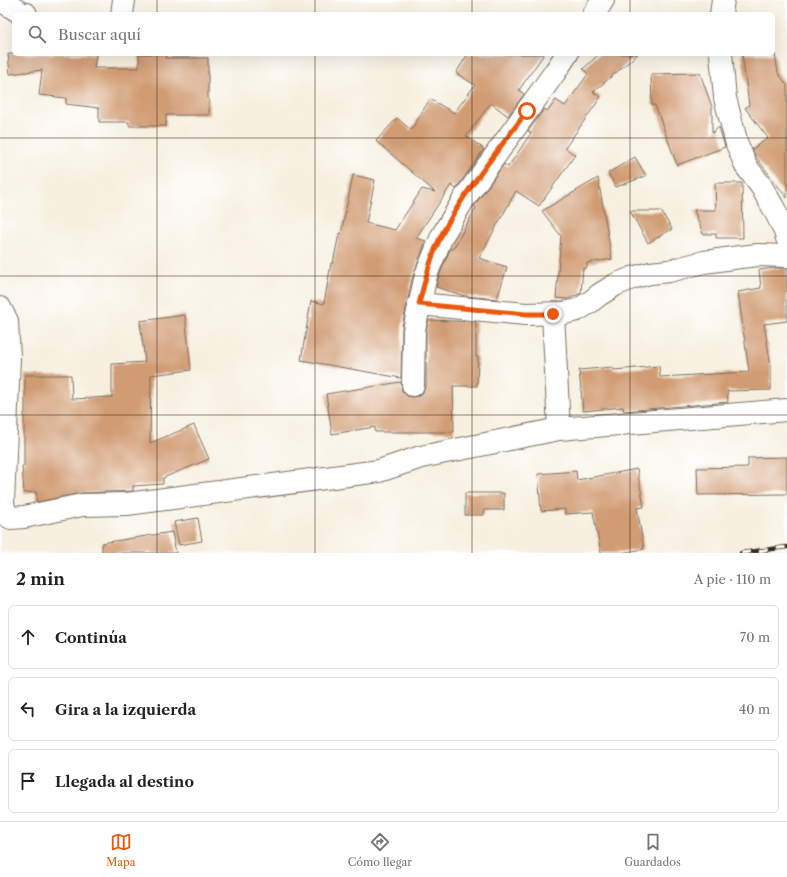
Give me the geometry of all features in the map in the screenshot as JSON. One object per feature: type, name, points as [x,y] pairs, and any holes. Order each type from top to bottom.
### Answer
[{"type":"street","points":[[122,12],[124,0]]},
{"type":"street","points":[[595,12],[603,0]]},
{"type":"street","points":[[721,12],[722,0]]},
{"type":"street","points":[[5,2],[21,12]]},
{"type":"street","points":[[413,385],[414,330],[419,304],[426,275],[442,236],[453,215],[555,72],[565,56]]},
{"type":"street","points":[[721,56],[726,98],[737,144],[746,166],[773,207],[787,238]]},
{"type":"street","points":[[419,304],[526,314],[564,313],[577,310],[615,285],[650,273],[669,271],[704,262],[740,257],[758,255],[787,256]]},
{"type":"street","points":[[0,308],[7,321],[9,358],[4,502],[6,515],[12,518],[82,506],[126,504],[379,471],[420,457],[559,429],[787,410]]},
{"type":"street","points":[[553,314],[559,429]]},
{"type":"building","points":[[8,54],[12,54],[12,56],[96,56],[94,68],[139,68],[139,56],[166,56],[166,58],[208,58],[209,115],[166,115],[166,126],[129,126],[129,122],[99,122],[99,108],[66,104],[66,98],[39,95],[42,70],[10,74]]},
{"type":"building","points":[[775,54],[778,73],[787,85],[787,198],[756,157],[752,149],[768,138],[745,108],[749,105],[742,56],[775,56]]},
{"type":"building","points":[[467,56],[543,56],[519,90],[524,94],[508,116],[491,103],[466,136],[484,149],[456,189],[451,185],[416,238],[426,241],[412,279],[402,327],[401,378],[301,360],[311,301],[324,304],[331,263],[333,263],[339,234],[341,234],[353,175],[375,180],[366,223],[395,230],[422,189],[435,192],[376,141],[397,118],[411,130],[430,99],[454,113],[475,85],[456,73]]},
{"type":"building","points":[[597,56],[636,56],[593,92],[601,97],[565,148],[575,155],[539,206],[516,191],[479,258],[507,267],[497,299],[465,296],[436,287],[450,249],[453,249],[476,208],[474,206],[504,164],[508,167],[531,133],[528,131],[544,109],[548,111],[556,100],[565,106],[588,74],[583,69]]},
{"type":"building","points":[[700,73],[712,107],[712,133],[719,127],[725,147],[677,165],[655,105],[652,105],[651,74]]},
{"type":"building","points":[[635,157],[646,176],[616,187],[608,173]]},
{"type":"building","points":[[598,178],[612,259],[587,263],[587,268],[583,268],[581,293],[568,299],[556,298],[561,236],[542,211]]},
{"type":"building","points":[[715,183],[742,183],[743,238],[716,238],[716,234],[703,234],[694,210],[716,210]]},
{"type":"building","points":[[630,211],[661,211],[672,229],[648,243]]},
{"type":"building","points":[[787,268],[787,321],[764,324],[771,366],[771,390],[727,391],[728,402],[624,411],[623,407],[583,411],[579,370],[613,367],[614,370],[659,366],[660,377],[749,372],[738,292],[761,288],[759,270]]},
{"type":"building","points":[[185,315],[191,370],[151,375],[150,443],[194,425],[209,459],[163,478],[163,484],[133,486],[133,491],[82,493],[37,502],[36,492],[24,493],[22,466],[24,466],[25,375],[71,375],[72,399],[112,397],[112,364],[145,362],[140,321]]},
{"type":"building","points":[[429,320],[476,322],[476,357],[478,357],[477,386],[453,386],[454,432],[375,432],[375,427],[332,434],[326,394],[401,382],[402,391],[407,396],[419,396],[423,392],[426,385],[426,331]]},
{"type":"building","points":[[787,457],[787,494],[698,495],[697,468],[748,467],[748,458]]},
{"type":"building","points":[[637,469],[644,507],[637,508],[644,549],[620,553],[601,553],[593,512],[565,514],[565,509],[541,511],[538,474],[576,471],[577,480]]},
{"type":"building","points":[[465,493],[504,493],[504,510],[484,510],[484,515],[465,515]]},
{"type":"building","points":[[198,518],[202,541],[179,545],[174,522]]},
{"type":"building","points":[[172,532],[176,553],[102,553],[102,543]]},
{"type":"railway","points":[[741,553],[787,547]]},
{"type":"route","points":[[527,111],[453,215],[442,236],[426,275],[419,304],[526,314],[553,314]]}]
